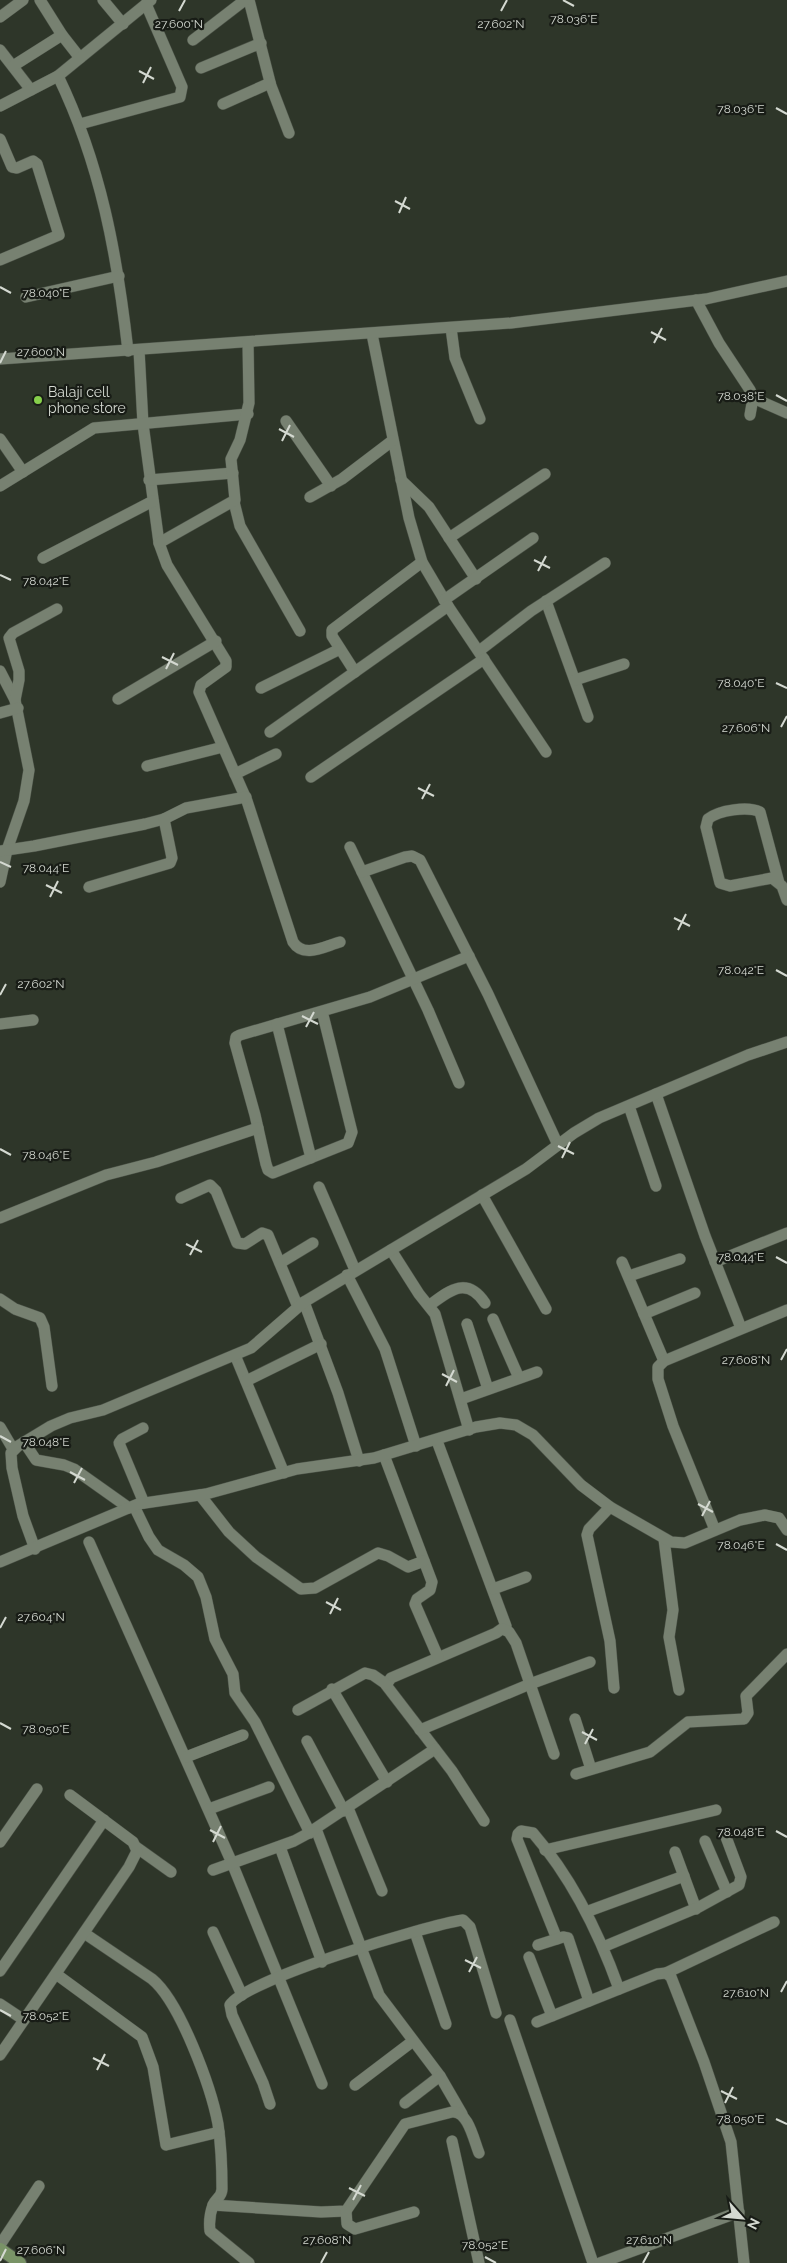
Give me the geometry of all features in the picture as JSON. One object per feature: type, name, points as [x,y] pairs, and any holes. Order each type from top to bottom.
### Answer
[{"type":"main road","points":[[0,2249],[20,2263]]},
{"type":"street","points":[[0,17],[23,0]]},
{"type":"street","points":[[40,0],[80,58]]},
{"type":"street","points":[[103,0],[123,24]]},
{"type":"street","points":[[193,40],[245,0]]},
{"type":"street","points":[[249,0],[270,83],[289,133]]},
{"type":"street","points":[[0,106],[58,76],[148,2],[182,87],[180,97],[80,124]]},
{"type":"street","points":[[13,66],[62,34]]},
{"type":"street","points":[[201,68],[261,43]]},
{"type":"street","points":[[0,50],[31,90]]},
{"type":"street","points":[[58,76],[80,124],[100,183],[134,350],[149,480],[159,543],[167,565],[216,641],[226,661],[226,667],[198,690],[246,797],[293,942],[300,949],[309,952],[340,942]]},
{"type":"street","points":[[223,104],[270,83]]},
{"type":"street","points":[[0,138],[12,167],[17,168],[33,161],[38,164],[59,235],[0,260]]},
{"type":"street","points":[[26,297],[119,276]]},
{"type":"street","points":[[0,359],[511,323],[696,300],[787,281]]},
{"type":"street","points":[[696,300],[719,343],[750,390],[753,398],[750,415]]},
{"type":"street","points":[[451,328],[455,358],[480,419]]},
{"type":"street","points":[[372,334],[392,442],[422,562],[446,603],[546,752]]},
{"type":"street","points":[[248,342],[248,414],[240,440],[231,457],[234,502],[240,526],[300,631]]},
{"type":"street","points":[[753,398],[787,413]]},
{"type":"street","points":[[0,486],[94,428],[248,414]]},
{"type":"street","points":[[286,421],[331,486]]},
{"type":"street","points":[[0,439],[23,472]]},
{"type":"street","points":[[310,497],[331,486],[392,442]]},
{"type":"street","points":[[149,480],[233,473]]},
{"type":"street","points":[[449,538],[545,474]]},
{"type":"street","points":[[401,480],[425,502],[476,579]]},
{"type":"street","points":[[43,558],[153,501]]},
{"type":"street","points":[[159,543],[234,502]]},
{"type":"street","points":[[270,732],[355,672],[476,579],[533,538]]},
{"type":"street","points":[[355,672],[331,634],[332,630],[422,562]]},
{"type":"street","points":[[310,777],[481,655],[546,601],[605,563]]},
{"type":"street","points":[[546,601],[588,717]]},
{"type":"street","points":[[17,704],[20,680],[19,671],[9,638],[13,633],[57,609]]},
{"type":"street","points":[[118,699],[216,641]]},
{"type":"street","points":[[261,688],[340,649]]},
{"type":"street","points":[[575,680],[624,664]]},
{"type":"street","points":[[0,671],[17,704],[29,770],[28,783],[19,821],[3,851],[0,882]]},
{"type":"street","points":[[0,713],[17,704]]},
{"type":"street","points":[[147,766],[223,747]]},
{"type":"street","points":[[235,774],[276,754]]},
{"type":"street","points":[[3,851],[164,819],[186,808],[246,797]]},
{"type":"street","points":[[780,883],[777,880],[767,878],[730,886],[720,883],[706,826],[708,819],[740,810],[749,809],[760,812],[780,883],[787,900]]},
{"type":"street","points":[[89,888],[170,864],[172,858],[164,819]]},
{"type":"street","points":[[350,847],[459,1083]]},
{"type":"street","points":[[362,872],[405,856],[412,856],[420,860],[469,956],[558,1145]]},
{"type":"street","points":[[322,1011],[352,1135],[348,1143],[277,1172],[270,1172],[266,1164],[235,1040],[240,1035],[277,1024],[370,997],[469,956]]},
{"type":"street","points":[[0,1024],[33,1020]]},
{"type":"street","points":[[277,1024],[311,1158]]},
{"type":"street","points":[[0,1458],[24,1442],[70,1418],[112,1407],[235,1355],[260,1341],[301,1304],[351,1272],[391,1250],[526,1168],[599,1118],[748,1055],[787,1042]]},
{"type":"street","points":[[656,1094],[715,1262],[742,1328]]},
{"type":"street","points":[[629,1106],[656,1186]]},
{"type":"street","points":[[0,1218],[106,1175],[156,1162],[258,1128]]},
{"type":"street","points":[[181,1198],[208,1185],[212,1186],[216,1191],[237,1244],[242,1245],[262,1233],[266,1234],[322,1344],[359,1461]]},
{"type":"street","points":[[319,1187],[351,1272],[386,1349],[416,1446]]},
{"type":"street","points":[[482,1195],[546,1309]]},
{"type":"street","points":[[715,1262],[787,1233]]},
{"type":"street","points":[[280,1263],[313,1243]]},
{"type":"street","points":[[391,1250],[423,1300],[430,1305],[440,1326],[468,1424]]},
{"type":"street","points":[[628,1276],[680,1259]]},
{"type":"street","points":[[622,1262],[664,1361]]},
{"type":"street","points":[[430,1305],[447,1292],[460,1287],[474,1292],[485,1303]]},
{"type":"street","points":[[644,1314],[695,1293]]},
{"type":"street","points":[[0,1299],[15,1309],[40,1318],[44,1327],[52,1386]]},
{"type":"street","points":[[715,1530],[674,1426],[658,1379],[658,1367],[664,1361],[787,1310]]},
{"type":"street","points":[[493,1319],[519,1378]]},
{"type":"street","points":[[466,1324],[488,1389]]},
{"type":"street","points":[[246,1382],[322,1344]]},
{"type":"street","points":[[235,1355],[284,1472]]},
{"type":"street","points":[[461,1399],[537,1372]]},
{"type":"street","points":[[0,1562],[136,1505],[200,1495],[284,1472],[359,1461],[384,1455],[437,1440],[468,1424],[500,1423],[516,1425],[540,1441],[581,1485],[610,1507],[664,1540],[685,1543],[740,1520],[765,1515],[778,1518],[787,1530]]},
{"type":"street","points":[[0,1427],[12,1451],[12,1468],[23,1516],[35,1548]]},
{"type":"street","points":[[143,1428],[122,1439],[119,1443],[136,1505],[148,1537],[158,1550],[184,1565],[198,1577],[206,1597],[215,1639],[232,1674],[235,1693],[255,1722],[313,1831],[379,1995],[440,2076],[462,2114],[480,2153]]},
{"type":"street","points":[[386,1684],[391,1678],[503,1629],[506,1622],[437,1440]]},
{"type":"street","points":[[24,1442],[36,1460],[69,1466],[136,1505]]},
{"type":"street","points":[[384,1455],[433,1586],[417,1599],[415,1604],[438,1657]]},
{"type":"street","points":[[200,1495],[229,1532],[256,1557],[301,1589],[316,1588],[378,1553],[388,1556],[408,1567],[424,1561]]},
{"type":"street","points":[[610,1507],[587,1535],[610,1641],[614,1688]]},
{"type":"street","points":[[664,1540],[673,1610],[669,1637],[679,1690]]},
{"type":"street","points":[[89,1542],[209,1809],[322,2084]]},
{"type":"street","points":[[493,1589],[526,1576]]},
{"type":"street","points":[[503,1629],[509,1632],[516,1643],[554,1754]]},
{"type":"street","points":[[576,1774],[650,1752],[688,1722],[744,1719],[748,1714],[746,1696],[787,1654]]},
{"type":"street","points":[[420,1730],[530,1684],[590,1662]]},
{"type":"street","points":[[298,1710],[332,1689],[368,1673],[386,1684],[435,1749],[484,1820]]},
{"type":"street","points":[[332,1689],[387,1782]]},
{"type":"street","points":[[575,1719],[592,1769]]},
{"type":"street","points":[[186,1757],[243,1735]]},
{"type":"street","points":[[307,1741],[346,1810],[382,1891]]},
{"type":"street","points":[[213,1870],[280,1846],[313,1831],[435,1749]]},
{"type":"street","points":[[209,1809],[269,1787]]},
{"type":"street","points":[[0,1842],[37,1789]]},
{"type":"street","points":[[70,1796],[171,1872]]},
{"type":"street","points":[[545,1850],[716,1810]]},
{"type":"street","points":[[0,1971],[104,1820]]},
{"type":"street","points":[[557,1939],[517,1839],[521,1831],[530,1831],[545,1850],[586,1912],[603,1947],[619,1989]]},
{"type":"street","points":[[603,1947],[696,1909],[739,1885],[742,1880],[726,1837]]},
{"type":"street","points":[[705,1841],[727,1892]]},
{"type":"street","points":[[280,1846],[322,1962]]},
{"type":"street","points":[[0,2055],[135,1858],[136,1847]]},
{"type":"street","points":[[676,1852],[696,1909]]},
{"type":"street","points":[[586,1912],[684,1876]]},
{"type":"street","points":[[270,2104],[264,2083],[230,2008],[232,2001],[242,1995],[280,1978],[359,1947],[464,1920],[469,1923],[496,2013]]},
{"type":"street","points":[[537,2022],[657,1974],[666,1973],[774,1922]]},
{"type":"street","points":[[213,1932],[242,1995]]},
{"type":"street","points":[[415,1932],[446,2024]]},
{"type":"street","points":[[84,1933],[152,1979],[167,1994],[194,2053],[213,2105],[219,2132],[222,2190],[213,2206],[210,2231],[249,2263]]},
{"type":"street","points":[[538,1945],[566,1937],[570,1940],[589,2001]]},
{"type":"street","points":[[529,1957],[552,2016]]},
{"type":"street","points":[[666,1973],[674,1984],[724,2118],[735,2164],[744,2263]]},
{"type":"street","points":[[56,1974],[142,2037],[153,2067],[166,2145],[219,2132]]},
{"type":"street","points":[[0,2004],[24,2020]]},
{"type":"street","points":[[510,2020],[594,2263]]},
{"type":"street","points":[[355,2085],[413,2041]]},
{"type":"street","points":[[405,2103],[440,2076]]},
{"type":"street","points":[[414,2212],[355,2229],[347,2224],[346,2212],[405,2124],[452,2112],[462,2114]]},
{"type":"street","points":[[452,2141],[479,2263]]},
{"type":"street","points":[[0,2245],[39,2186]]},
{"type":"street","points":[[213,2206],[346,2212]]},
{"type":"street","points":[[600,2263],[739,2212]]},
{"type":"place","name":"Balaji cell phone store","points":[[38,400]]}]
